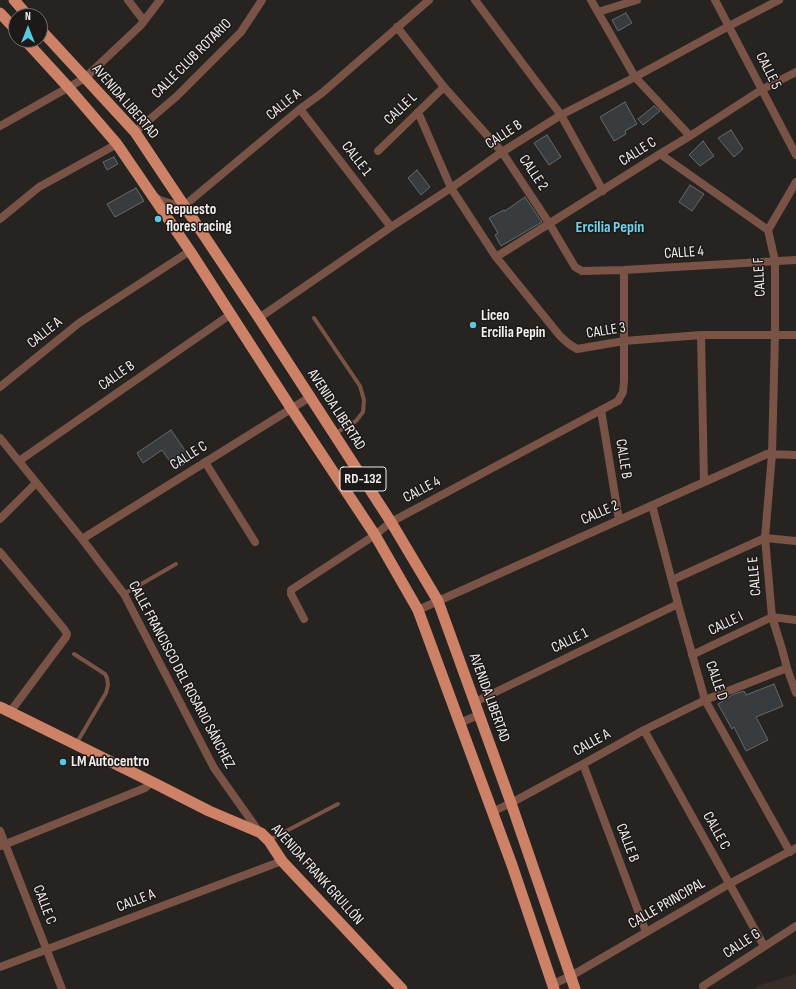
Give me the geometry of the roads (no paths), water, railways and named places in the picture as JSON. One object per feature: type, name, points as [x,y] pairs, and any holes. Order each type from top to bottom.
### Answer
[{"type":"main road","points":[[14,0],[21,8]]},
{"type":"main road","points":[[0,13],[8,22]]},
{"type":"main road","name":"AVENIDA LIBERTAD","points":[[48,38],[135,132],[185,205],[391,522],[438,601],[511,803],[575,989]]},
{"type":"main road","name":"RD-132","points":[[32,48],[68,87],[116,144],[150,192],[375,535],[418,610],[512,866],[554,986]]},
{"type":"main road","name":"AVENIDA FRANK GRULLÓN","points":[[5,709],[209,811],[265,837],[282,861],[402,989]]},
{"type":"street","points":[[128,0],[144,21]]},
{"type":"street","points":[[0,126],[85,78],[141,25],[160,0]]},
{"type":"street","name":"CALLE CLUB ROTARIO","points":[[135,132],[177,96],[241,32],[262,0]]},
{"type":"street","name":"CALLE A","points":[[185,205],[322,92],[429,0]]},
{"type":"street","points":[[475,0],[561,115],[602,191]]},
{"type":"street","points":[[591,0],[635,77],[690,136]]},
{"type":"street","points":[[598,12],[637,0]]},
{"type":"street","name":"CALLE 5","points":[[715,0],[796,155]]},
{"type":"street","name":"CALLE B","points":[[259,318],[502,152],[561,115],[779,0]]},
{"type":"street","name":"CALLE 2","points":[[397,27],[444,87],[502,152],[549,223],[575,267]]},
{"type":"street","name":"CALLE C","points":[[496,257],[761,90],[796,72]]},
{"type":"street","name":"CALLE L","points":[[378,151],[444,87]]},
{"type":"street","name":"CALLE 1","points":[[300,109],[391,227]]},
{"type":"street","name":"CALLE 3","points":[[418,112],[451,188],[496,257],[560,336],[577,349],[624,341],[701,335],[796,335]]},
{"type":"street","points":[[0,219],[39,187],[116,144]]},
{"type":"street","points":[[660,154],[768,230],[796,182]]},
{"type":"street","points":[[150,192],[160,200],[172,204],[185,205]]},
{"type":"street","name":"CALLE F","points":[[768,230],[775,261],[772,454]]},
{"type":"street","name":"CALLE A","points":[[0,387],[79,323],[190,251]]},
{"type":"street","name":"CALLE 4","points":[[575,267],[582,271],[624,270],[796,260]]},
{"type":"street","points":[[601,410],[618,400],[623,392],[624,270]]},
{"type":"street","name":"CALLE B","points":[[19,461],[231,314]]},
{"type":"street","points":[[701,335],[704,482]]},
{"type":"street","name":"CALLE C","points":[[82,539],[310,397]]},
{"type":"street","name":"CALLE B","points":[[601,410],[619,520]]},
{"type":"street","name":"CALLE 4","points":[[304,618],[291,594],[291,590],[375,535],[391,522],[601,410]]},
{"type":"street","name":"CALLE FRANCISCO DEL ROSARIO SÁNCHEZ","points":[[0,438],[82,539],[124,594],[214,768],[265,837]]},
{"type":"street","name":"CALLE 2","points":[[418,610],[767,454],[796,455]]},
{"type":"street","name":"CALLE E","points":[[772,454],[766,538],[772,617],[796,693]]},
{"type":"street","points":[[205,462],[255,542]]},
{"type":"street","points":[[0,518],[36,483]]},
{"type":"street","name":"CALLE D","points":[[652,505],[705,700],[793,850]]},
{"type":"street","points":[[672,580],[766,538],[796,542]]},
{"type":"street","points":[[0,552],[67,634],[5,709]]},
{"type":"street","name":"CALLE 1","points":[[475,702],[678,604]]},
{"type":"street","points":[[772,617],[796,620]]},
{"type":"street","name":"CALLE I","points":[[692,655],[772,617]]},
{"type":"street","name":"CALLE A","points":[[492,812],[644,730],[705,700],[787,668]]},
{"type":"street","points":[[459,723],[479,715]]},
{"type":"street","name":"CALLE C","points":[[644,730],[764,946]]},
{"type":"street","name":"CALLE B","points":[[582,764],[646,932]]},
{"type":"street","points":[[3,845],[145,788],[152,782]]},
{"type":"street","name":"CALLE C","points":[[0,831],[3,845],[62,989]]},
{"type":"street","name":"CALLE PRINCIPAL","points":[[554,986],[729,884],[793,850]]},
{"type":"street","name":"CALLE A","points":[[0,967],[282,861]]},
{"type":"street","name":"CALLE G","points":[[703,986],[796,926]]},
{"type":"lane","points":[[314,318],[360,386],[364,400],[363,412],[356,421],[334,434]]},
{"type":"lane","points":[[124,594],[176,564]]},
{"type":"lane","points":[[74,654],[105,674],[108,685],[106,693],[76,744]]},
{"type":"lane","points":[[265,837],[338,804]]},
{"type":"place","name":"Repuesto flores racing","points":[[158,219]]},
{"type":"place","name":"Liceo Ercilia Pepin","points":[[473,325]]},
{"type":"place","name":"LM Autocentro","points":[[63,762]]},
{"type":"district","name":"Ercilia Pepín","points":[[610,228]]}]
